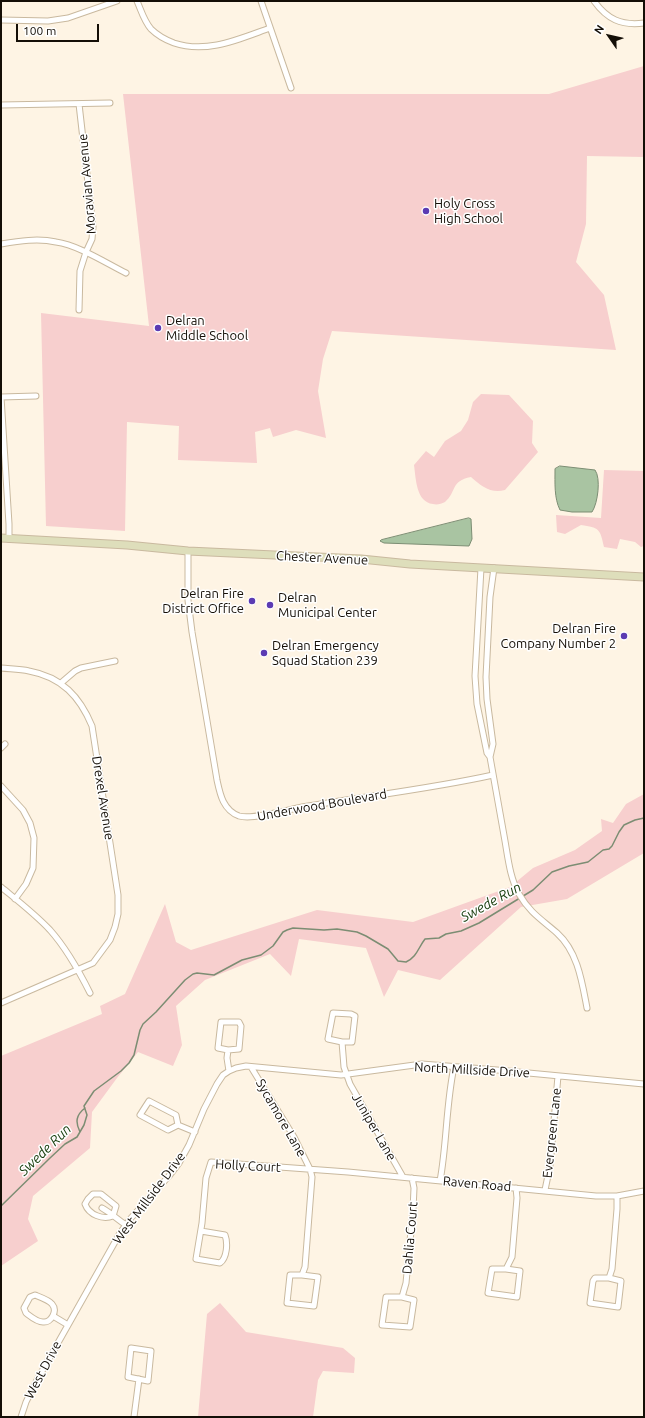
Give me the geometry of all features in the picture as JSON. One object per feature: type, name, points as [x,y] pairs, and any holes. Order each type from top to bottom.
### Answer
[{"type":"street","points":[[1,20],[41,21],[68,18],[117,1]]},
{"type":"street","points":[[137,1],[144,19],[151,29],[165,40],[182,45],[203,47],[227,43],[270,28]]},
{"type":"street","points":[[261,1],[291,88]]},
{"type":"street","points":[[594,1],[600,10],[619,22],[629,24],[644,23]]},
{"type":"street","points":[[1,105],[110,103]]},
{"type":"street","name":"Moravian Avenue","points":[[79,310],[80,272],[92,239],[93,227],[80,104]]},
{"type":"street","points":[[1,244],[38,240],[57,242],[86,252],[126,273]]},
{"type":"street","points":[[5,538],[9,524],[1,397],[36,396]]},
{"type":"street","name":"Chester Avenue","points":[[5,538],[127,545],[188,551],[361,559],[410,564],[644,577]]},
{"type":"street","name":"Underwood Boulevard","points":[[188,551],[188,600],[192,632],[217,780],[224,803],[234,814],[249,818],[302,807],[465,781],[493,775]]},
{"type":"street","points":[[481,568],[475,676],[477,704],[487,753],[490,757]]},
{"type":"street","points":[[494,568],[490,597],[486,678],[487,699],[493,744],[490,757],[511,872],[518,893],[532,913],[558,934],[570,949],[576,961],[587,1008]]},
{"type":"street","points":[[61,683],[81,668],[115,661]]},
{"type":"street","name":"Drexel Avenue","points":[[1,668],[29,671],[46,675],[61,683],[68,689],[81,703],[86,712],[92,726],[118,895],[118,914],[115,927],[110,940],[93,963],[2,1001]]},
{"type":"street","points":[[1,748],[5,744]]},
{"type":"street","points":[[1,786],[23,810],[30,823],[34,838],[33,868],[26,884],[15,899]]},
{"type":"street","points":[[1,887],[33,913],[50,930],[65,949],[90,993]]},
{"type":"street","points":[[333,1013],[350,1014],[355,1016],[352,1042],[342,1042],[328,1039],[333,1013]]},
{"type":"street","points":[[221,1022],[239,1022],[241,1026],[240,1049],[228,1050],[218,1048],[221,1022]]},
{"type":"street","name":"Juniper Lane","points":[[342,1042],[346,1075],[354,1092],[403,1177]]},
{"type":"street","points":[[228,1050],[227,1058],[229,1071]]},
{"type":"street","name":"North Millside Drive","points":[[229,1071],[241,1066],[346,1075],[417,1064],[644,1084]]},
{"type":"street","name":"Sycamore Lane","points":[[251,1067],[294,1137],[310,1169],[313,1181],[306,1263],[302,1275]]},
{"type":"street","points":[[440,1181],[444,1159],[454,1067]]},
{"type":"street","name":"West Millside Drive","points":[[68,1325],[108,1253],[126,1225],[176,1167],[189,1145],[204,1109],[217,1084],[229,1071]]},
{"type":"street","name":"Evergreen Lane","points":[[545,1190],[550,1166],[558,1076]]},
{"type":"street","points":[[178,1125],[176,1115],[149,1101],[140,1115],[168,1130],[178,1125],[195,1132]]},
{"type":"street","name":"Holly Court","points":[[200,1231],[225,1235],[227,1239],[223,1261],[220,1263],[196,1259],[205,1186],[210,1162],[310,1169]]},
{"type":"street","name":"Raven Road","points":[[310,1169],[596,1196],[617,1196],[644,1191]]},
{"type":"street","name":"Dahlia Court","points":[[402,1297],[406,1283],[413,1210],[414,1188],[412,1178]]},
{"type":"street","points":[[506,1269],[512,1257],[517,1198],[516,1188]]},
{"type":"street","points":[[93,1194],[101,1194],[116,1206],[113,1216],[100,1218],[87,1209],[86,1204],[88,1199],[93,1194]]},
{"type":"street","points":[[609,1278],[613,1264],[617,1196]]},
{"type":"street","points":[[102,1208],[126,1225]]},
{"type":"street","points":[[492,1269],[506,1269],[520,1271],[517,1297],[488,1293],[492,1269]]},
{"type":"street","points":[[290,1275],[302,1275],[318,1277],[314,1306],[287,1303],[290,1275]]},
{"type":"street","points":[[595,1278],[609,1278],[621,1281],[618,1308],[590,1303],[595,1278]]},
{"type":"street","points":[[35,1295],[52,1304],[55,1309],[53,1316],[48,1321],[42,1322],[26,1313],[24,1308],[30,1297],[35,1295]]},
{"type":"street","points":[[386,1297],[402,1297],[414,1300],[410,1327],[382,1325],[386,1297]]},
{"type":"street","points":[[53,1316],[68,1325]]},
{"type":"street","name":"West Drive","points":[[21,1417],[26,1402],[37,1380],[68,1325]]},
{"type":"street","points":[[131,1348],[151,1351],[148,1381],[139,1379],[128,1377],[131,1348]]},
{"type":"street","points":[[134,1417],[139,1379]]},
{"type":"shaded area","name":"Holy Cross High School","points":[[644,66],[644,157],[587,156],[586,224],[576,262],[604,295],[616,350],[332,331],[323,359],[318,391],[326,438],[296,430],[273,437],[270,428],[255,432],[257,463],[178,460],[179,426],[127,422],[125,531],[46,526],[41,313],[149,326],[123,94],[549,94]]},
{"type":"shaded area","points":[[481,394],[509,395],[533,421],[532,443],[538,452],[505,490],[491,490],[482,486],[471,477],[460,481],[445,502],[433,504],[427,502],[423,499],[418,489],[414,465],[426,451],[434,457],[445,441],[461,431],[468,420],[473,402]]},
{"type":"shaded area","points":[[560,466],[595,470],[598,479],[598,491],[596,503],[592,512],[572,512],[560,510],[556,495],[555,469]]},
{"type":"shaded area","points":[[604,470],[644,471],[644,546],[641,547],[635,542],[620,539],[617,549],[604,547],[600,532],[598,530],[581,525],[565,534],[557,532],[556,515],[601,518]]},
{"type":"shaded area","points":[[469,518],[471,519],[472,539],[469,546],[384,543],[380,541],[381,540]]},
{"type":"shaded area","points":[[644,794],[644,853],[567,899],[521,907],[440,980],[398,970],[384,997],[366,948],[299,939],[291,976],[270,954],[205,980],[176,1006],[182,1045],[173,1066],[138,1052],[92,1112],[90,1148],[33,1196],[28,1219],[38,1241],[1,1266],[1,1056],[102,1014],[100,1006],[125,994],[165,904],[176,942],[191,950],[317,910],[413,922],[510,887],[533,868],[575,850],[602,831],[601,819],[613,823],[626,804]]},
{"type":"shaded area","points":[[220,1303],[246,1332],[343,1348],[355,1358],[354,1373],[323,1371],[318,1380],[313,1417],[198,1417],[207,1314]]},
{"type":"waterway","name":"Swede Run","points":[[1,1206],[65,1144],[77,1137],[84,1125],[87,1115],[84,1106],[94,1091],[121,1071],[129,1063],[134,1055],[140,1030],[143,1024],[185,980],[193,974],[214,975],[242,960],[261,955],[273,946],[283,932],[293,928],[324,930],[337,929],[357,932],[388,949],[398,961],[406,962],[415,955],[425,939],[439,938],[446,934],[461,931],[479,923],[533,890],[552,872],[569,866],[588,862],[603,850],[609,849],[624,825],[644,818]]},
{"type":"waterway","points":[[80,1132],[77,1125],[77,1119],[85,1108]]},
{"type":"place","name":"Holy Cross High School","points":[[426,211]]},
{"type":"place","name":"Delran Middle School","points":[[158,328]]},
{"type":"place","name":"Delran Fire District Office","points":[[252,601]]},
{"type":"place","name":"Delran Municipal Center","points":[[270,605]]},
{"type":"place","name":"Delran Fire Company Number 2","points":[[624,636]]},
{"type":"place","name":"Delran Emergency Squad Station 239","points":[[264,653]]}]
